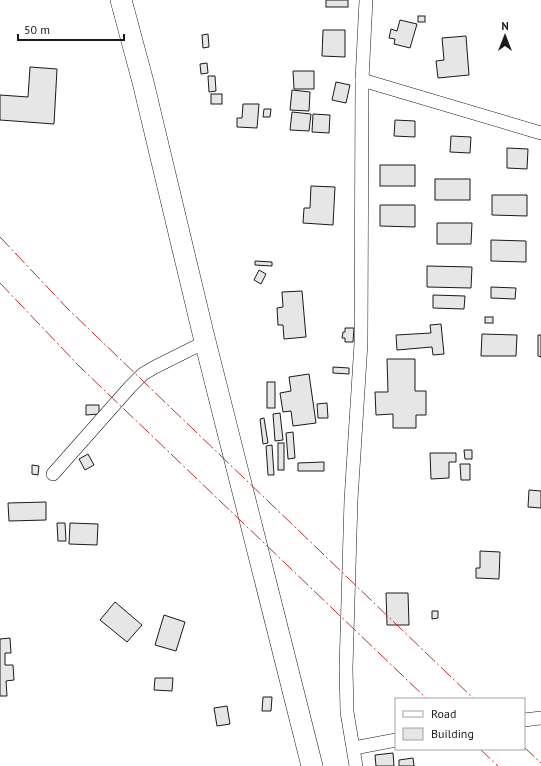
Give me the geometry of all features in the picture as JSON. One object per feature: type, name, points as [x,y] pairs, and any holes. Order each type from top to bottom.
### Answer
[{"type":"highway","points":[[120,0],[143,82],[205,342],[312,766]]},
{"type":"street","points":[[356,766],[348,712],[346,668],[351,500],[361,343],[362,80],[366,0]]},
{"type":"street","points":[[362,80],[541,134]]},
{"type":"street","points":[[53,474],[143,374],[205,342]]},
{"type":"street","points":[[525,720],[541,718]]},
{"type":"street","points":[[354,748],[395,740]]},
{"type":"building","points":[[326,0],[348,0],[348,7],[326,7]]},
{"type":"building","points":[[418,16],[425,16],[425,22],[418,22]]},
{"type":"building","points":[[400,20],[417,24],[410,48],[394,44],[395,39],[389,38],[391,29],[397,31]]},
{"type":"building","points":[[323,30],[345,30],[345,57],[322,56]]},
{"type":"building","points":[[208,34],[209,47],[203,48],[202,35]]},
{"type":"building","points":[[466,36],[469,75],[438,78],[436,61],[444,60],[442,38]]},
{"type":"building","points":[[207,63],[208,73],[201,74],[200,64]]},
{"type":"building","points":[[30,67],[57,69],[54,124],[0,120],[0,95],[28,97]]},
{"type":"building","points":[[293,71],[314,71],[314,89],[294,89]]},
{"type":"building","points":[[208,76],[215,76],[216,91],[209,92]]},
{"type":"building","points":[[336,82],[350,85],[346,103],[332,100]]},
{"type":"building","points":[[292,90],[310,92],[309,111],[290,110]]},
{"type":"building","points":[[211,94],[222,94],[222,104],[211,104]]},
{"type":"building","points":[[243,104],[259,104],[257,128],[237,127],[237,118],[242,118]]},
{"type":"building","points":[[264,109],[271,109],[270,117],[263,117]]},
{"type":"building","points":[[292,112],[311,114],[309,131],[290,130]]},
{"type":"building","points":[[313,114],[330,115],[329,133],[312,132]]},
{"type":"building","points":[[395,120],[415,121],[415,137],[394,136]]},
{"type":"building","points":[[451,136],[471,137],[470,153],[450,152]]},
{"type":"building","points":[[507,148],[528,149],[527,169],[507,168]]},
{"type":"building","points":[[380,165],[415,165],[415,186],[380,186]]},
{"type":"building","points":[[435,179],[470,179],[470,200],[435,200]]},
{"type":"building","points":[[311,186],[335,187],[333,225],[303,223],[304,208],[310,208]]},
{"type":"building","points":[[492,195],[527,195],[527,216],[492,215]]},
{"type":"building","points":[[380,205],[415,205],[415,227],[380,226]]},
{"type":"building","points":[[437,223],[472,223],[471,244],[437,244]]},
{"type":"building","points":[[491,240],[526,241],[526,262],[491,261]]},
{"type":"building","points":[[255,261],[272,262],[272,266],[255,265]]},
{"type":"building","points":[[427,266],[472,267],[471,288],[427,287]]},
{"type":"building","points":[[259,270],[266,274],[261,284],[254,280]]},
{"type":"building","points":[[491,287],[516,288],[515,299],[491,298]]},
{"type":"building","points":[[302,291],[306,337],[284,339],[283,325],[278,325],[277,308],[283,307],[282,292]]},
{"type":"building","points":[[433,295],[465,296],[464,309],[433,308]]},
{"type":"building","points":[[485,317],[493,317],[493,323],[485,323]]},
{"type":"building","points":[[441,324],[444,354],[433,355],[432,347],[397,350],[396,335],[431,333],[430,325]]},
{"type":"building","points":[[345,328],[354,328],[353,342],[345,342],[345,338],[342,338]]},
{"type":"building","points":[[482,334],[517,335],[516,356],[481,356]]},
{"type":"building","points":[[538,335],[541,335],[541,357],[538,356]]},
{"type":"building","points":[[387,359],[415,359],[415,391],[426,391],[426,415],[416,415],[416,428],[393,428],[393,414],[376,415],[375,392],[388,392]]},
{"type":"building","points":[[333,367],[349,368],[349,374],[333,373]]},
{"type":"building","points":[[309,374],[316,423],[293,426],[291,411],[283,412],[280,393],[291,391],[289,377]]},
{"type":"building","points":[[267,382],[275,382],[275,408],[267,408]]},
{"type":"building","points":[[327,403],[328,418],[318,418],[317,404]]},
{"type":"building","points":[[86,405],[99,405],[99,414],[86,415]]},
{"type":"building","points":[[280,413],[283,440],[275,441],[273,414]]},
{"type":"building","points":[[264,418],[268,443],[263,444],[260,419]]},
{"type":"building","points":[[293,432],[295,458],[288,459],[286,433]]},
{"type":"building","points":[[278,443],[284,443],[284,470],[278,470]]},
{"type":"building","points":[[272,445],[274,475],[268,475],[266,446]]},
{"type":"building","points":[[464,450],[472,450],[472,459],[465,459]]},
{"type":"building","points":[[430,453],[456,453],[456,462],[449,462],[449,478],[431,479]]},
{"type":"building","points":[[88,454],[94,465],[85,470],[79,459]]},
{"type":"building","points":[[324,462],[324,471],[298,471],[298,463]]},
{"type":"building","points":[[460,464],[470,464],[470,480],[461,480]]},
{"type":"building","points":[[32,465],[39,466],[38,475],[32,474]]},
{"type":"building","points":[[529,490],[541,491],[541,508],[528,507]]},
{"type":"building","points":[[46,502],[46,520],[9,521],[8,503]]},
{"type":"building","points":[[57,523],[65,523],[66,541],[58,541]]},
{"type":"building","points":[[70,523],[98,524],[97,545],[69,544]]},
{"type":"building","points":[[480,551],[500,552],[499,579],[476,578],[476,568],[480,568]]},
{"type":"building","points":[[386,593],[408,593],[409,625],[387,625]]},
{"type":"building","points":[[115,602],[142,625],[127,642],[100,620]]},
{"type":"building","points":[[432,611],[438,611],[438,618],[432,619]]},
{"type":"building","points":[[164,615],[185,622],[176,651],[155,645]]},
{"type":"building","points":[[10,638],[11,653],[5,653],[5,665],[13,665],[14,680],[6,681],[7,696],[0,696],[0,639]]},
{"type":"building","points":[[155,678],[173,678],[172,691],[154,690]]},
{"type":"building","points":[[263,697],[272,697],[271,711],[262,711]]},
{"type":"building","points":[[227,706],[230,724],[217,726],[214,708]]},
{"type":"building","points":[[393,753],[394,766],[376,766],[375,755]]},
{"type":"building","points":[[413,758],[414,766],[399,766],[399,760]]},
{"type":"power","points":[[0,237],[68,309],[473,698]]},
{"type":"power","points":[[0,283],[79,366],[426,698]]},
{"type":"power","points":[[525,748],[541,763]]},
{"type":"power","points":[[481,750],[498,766]]}]
